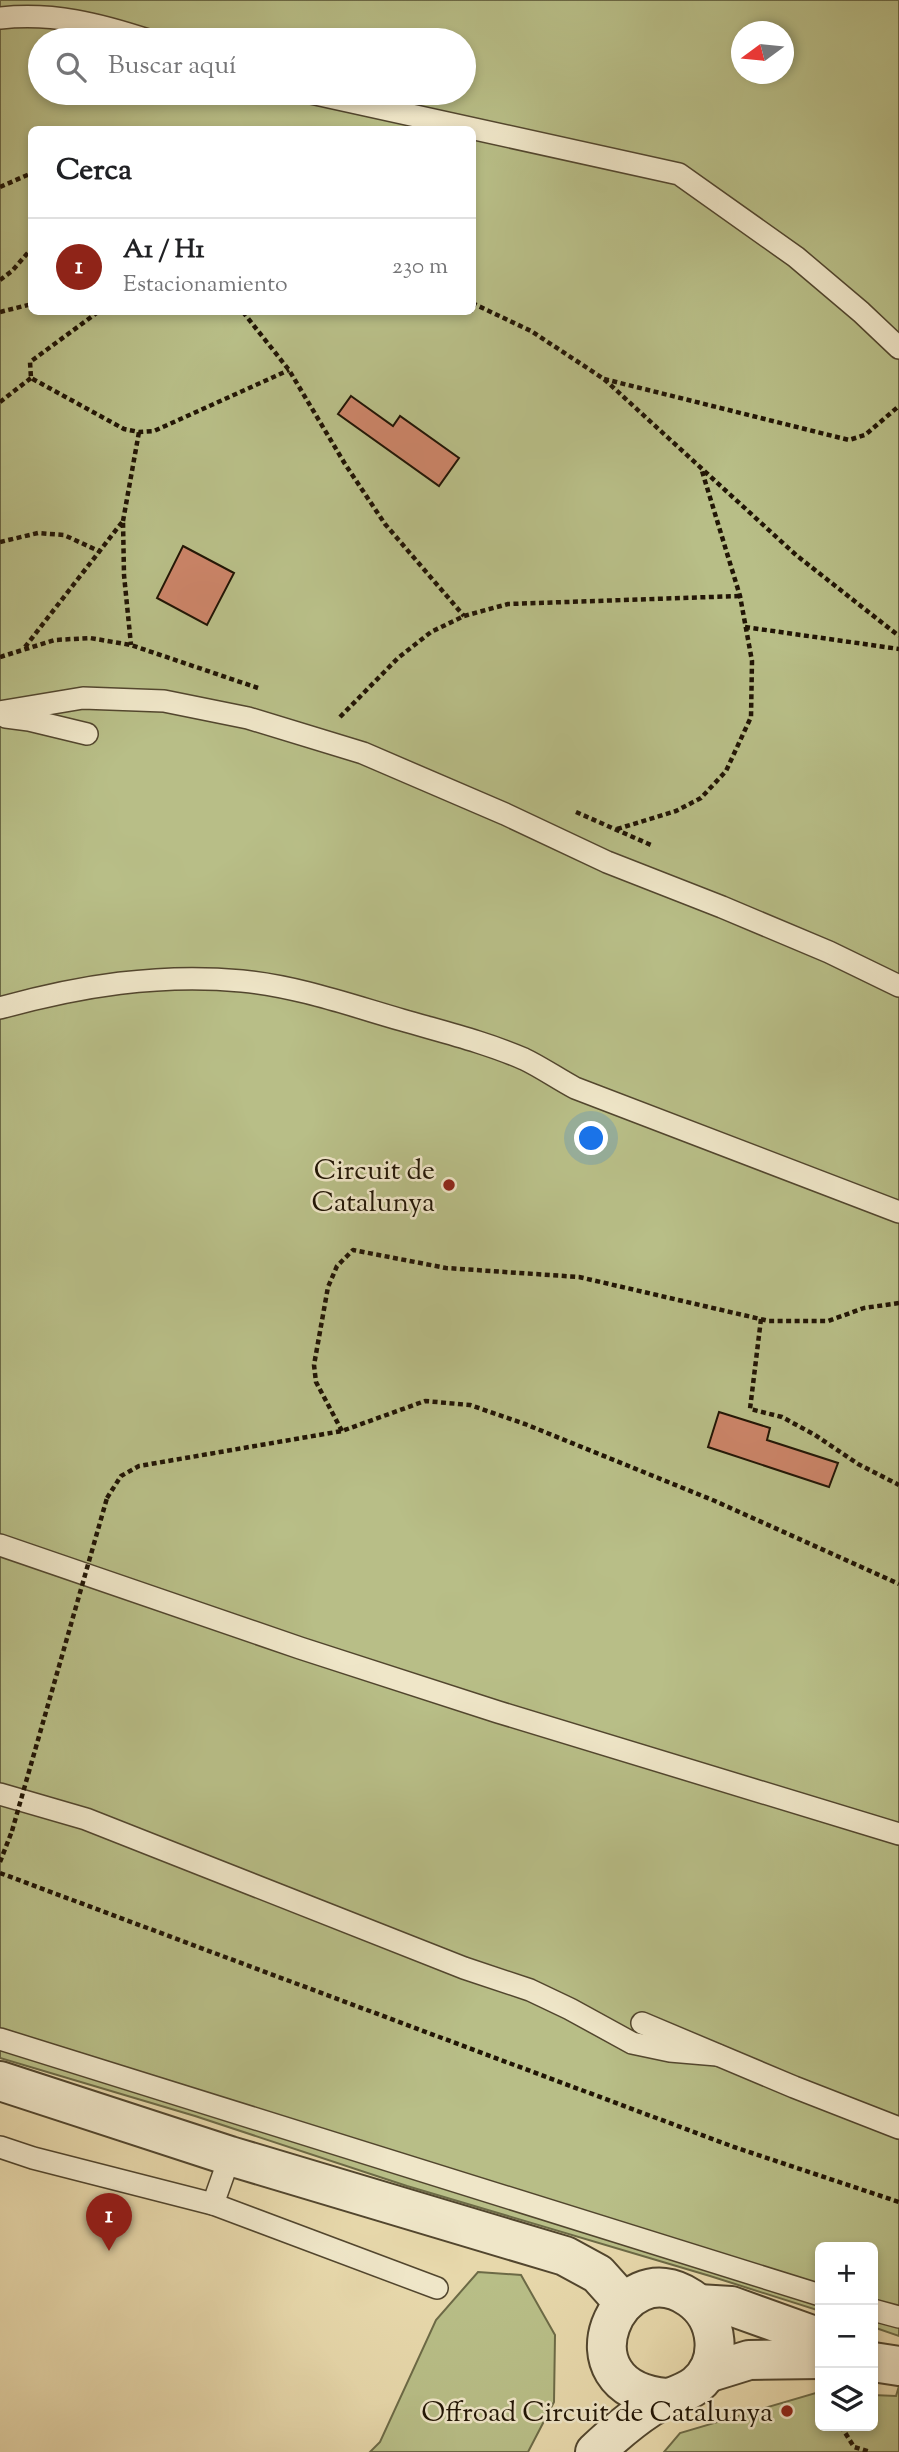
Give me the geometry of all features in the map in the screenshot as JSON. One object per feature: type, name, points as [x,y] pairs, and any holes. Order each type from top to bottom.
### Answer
[{"type":"street","points":[[0,2081],[230,2156],[565,2256],[598,2274],[624,2303]]},
{"type":"street","points":[[595,2452],[622,2428],[666,2398],[681,2394],[696,2385],[713,2360],[715,2345],[708,2315],[685,2294],[661,2289],[637,2294],[624,2303],[613,2316],[607,2339],[610,2363],[618,2378],[631,2390],[666,2398]]},
{"type":"street","points":[[698,2304],[731,2306],[815,2336]]},
{"type":"street","points":[[706,2373],[749,2360],[815,2359]]},
{"type":"street","points":[[584,2452],[613,2407],[618,2378]]},
{"type":"lane","points":[[0,18],[23,15],[58,16],[110,28]]},
{"type":"lane","points":[[365,105],[460,126]]},
{"type":"lane","points":[[476,129],[679,174],[796,257],[899,348]]},
{"type":"lane","points":[[0,714],[83,698],[164,701],[248,718],[350,749],[505,814],[607,862],[829,952],[899,986]]},
{"type":"lane","points":[[0,714],[87,734]]},
{"type":"lane","points":[[0,1008],[90,985],[135,981],[184,978],[243,981],[284,988],[343,1002],[525,1060],[575,1088],[899,1212]]},
{"type":"lane","points":[[0,1545],[339,1661],[899,1834]]},
{"type":"lane","points":[[0,1794],[86,1819],[464,1968],[530,1990],[632,2043],[670,2051],[717,2055]]},
{"type":"lane","points":[[642,2023],[899,2128]]},
{"type":"lane","points":[[0,2039],[815,2293]]},
{"type":"lane","points":[[0,2147],[213,2204],[438,2288]]},
{"type":"lane","points":[[213,2204],[230,2156]]},
{"type":"lane","points":[[878,2311],[899,2317]]},
{"type":"path","points":[[0,187],[28,175]]},
{"type":"path","points":[[0,280],[28,253]]},
{"type":"path","points":[[0,312],[28,305]]},
{"type":"path","points":[[476,305],[531,331],[604,379],[796,555],[899,636]]},
{"type":"path","points":[[31,378],[30,362],[94,315]]},
{"type":"path","points":[[245,315],[289,370],[345,464],[385,524],[464,616]]},
{"type":"path","points":[[31,378],[124,429],[139,432],[154,431],[289,370]]},
{"type":"path","points":[[0,402],[31,378]]},
{"type":"path","points":[[604,379],[849,440],[865,435],[899,406]]},
{"type":"path","points":[[131,645],[124,575],[123,521],[139,432]]},
{"type":"path","points":[[616,830],[676,811],[701,798],[726,771],[751,717],[752,662],[740,596],[701,468]]},
{"type":"path","points":[[25,647],[123,521]]},
{"type":"path","points":[[0,542],[38,533],[64,535],[101,552]]},
{"type":"path","points":[[340,717],[398,658],[431,632],[464,616],[508,604],[740,596]]},
{"type":"path","points":[[745,627],[899,649]]},
{"type":"path","points":[[0,657],[25,647],[55,640],[90,638],[131,645],[261,689]]},
{"type":"path","points":[[327,712],[352,721]]},
{"type":"path","points":[[342,1431],[316,1382],[314,1365],[328,1287],[337,1266],[353,1250],[446,1268],[579,1277],[761,1319],[828,1321],[864,1308],[899,1303]]},
{"type":"path","points":[[761,1319],[750,1409],[782,1417],[858,1464],[899,1485]]},
{"type":"path","points":[[0,1862],[12,1831],[107,1498],[121,1476],[139,1466],[342,1431],[425,1401],[470,1405],[525,1424],[715,1500],[899,1584]]},
{"type":"path","points":[[0,1872],[734,2147],[899,2202]]},
{"type":"path","points":[[844,2431],[854,2447],[871,2452]]},
{"type":"green space","name":"Circuit de Catalunya","points":[[0,0],[899,0],[899,2336],[878,2329],[878,2242],[815,2242],[815,2309],[407,2186],[195,2116],[0,2058]]},
{"type":"green space","points":[[478,2272],[521,2275],[555,2335],[554,2402],[528,2452],[370,2452],[380,2442],[436,2320]]},
{"type":"green space","name":"Offroad Circuit de Catalunya","points":[[899,2386],[899,2452],[664,2452],[680,2433],[815,2393],[815,2431],[878,2431],[878,2395],[896,2396]]},
{"type":"building","points":[[351,396],[393,426],[400,416],[459,458],[439,486],[338,414]]},
{"type":"building","points":[[183,546],[234,573],[207,625],[157,598]]},
{"type":"building","points":[[719,1412],[770,1428],[767,1440],[838,1463],[829,1487],[708,1447]]},
{"type":"place","name":"Circuit de Catalunya","points":[[449,1185]]},
{"type":"place","name":"A1 / H1","points":[[109,2251]]},
{"type":"place","name":"Offroad Circuit de Catalunya","points":[[787,2411]]}]
